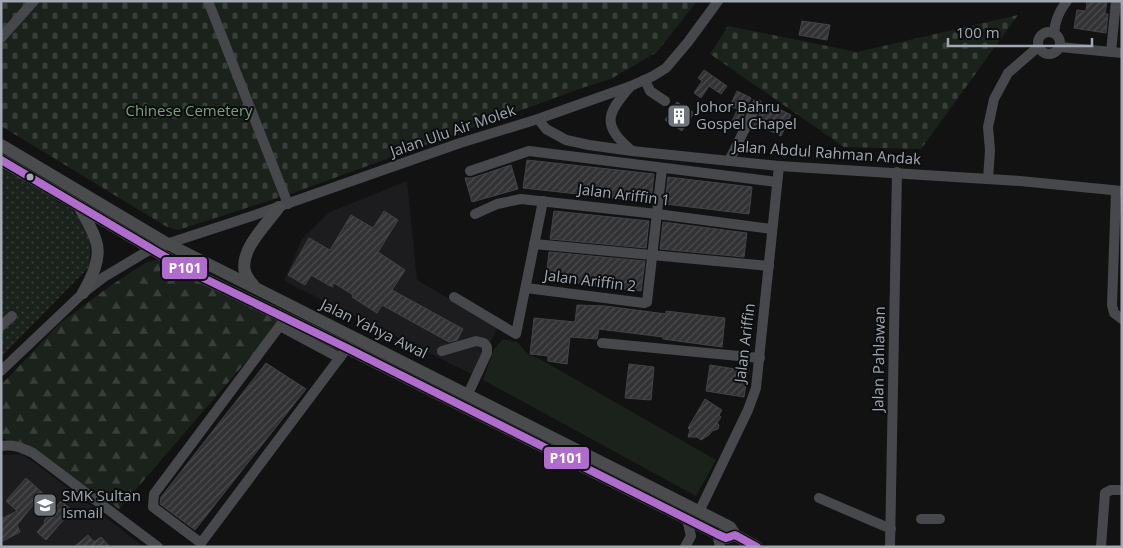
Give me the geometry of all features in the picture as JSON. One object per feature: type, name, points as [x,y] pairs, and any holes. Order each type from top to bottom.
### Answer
[{"type":"main road","name":"Jalan Yahya Awal","points":[[1,144],[166,243],[730,527],[736,535],[757,547]]},
{"type":"main road","name":"Jalan Yahya Awal","points":[[1,160],[191,272],[278,329],[339,359],[687,519],[716,537],[726,538],[736,535]]},
{"type":"main road","points":[[256,288],[245,272],[244,264],[249,246],[284,205]]},
{"type":"main road","points":[[80,208],[98,247],[95,272],[83,293]]},
{"type":"street","points":[[1,38],[34,1]]},
{"type":"street","points":[[208,1],[284,205]]},
{"type":"street","name":"Jalan Ulu Air Molek","points":[[1,371],[83,293],[104,277],[151,249],[631,86],[666,68],[718,1]]},
{"type":"street","points":[[1054,33],[1055,22],[1067,1]]},
{"type":"street","points":[[1111,52],[1116,1]]},
{"type":"street","points":[[988,179],[990,150],[988,127],[994,99],[1008,73],[1038,47],[1040,37],[1044,33],[1054,33],[1061,41],[1058,51],[1049,55],[1044,54],[1038,47]]},
{"type":"street","points":[[1060,47],[1122,53]]},
{"type":"street","points":[[644,80],[650,91],[665,101]]},
{"type":"street","points":[[631,86],[614,104],[610,113],[611,126],[623,143],[632,151]]},
{"type":"street","points":[[729,161],[757,104]]},
{"type":"street","name":"Jalan Abdul Rahman Andak","points":[[538,118],[546,129],[566,140],[632,151],[778,166],[1037,182],[1119,191]]},
{"type":"street","points":[[470,171],[529,151],[777,182]]},
{"type":"street","name":"Jalan Ariffin","points":[[700,512],[748,410],[756,388],[778,166]]},
{"type":"street","points":[[653,255],[662,168]]},
{"type":"street","name":"Jalan Pahlawan","points":[[890,547],[897,172]]},
{"type":"street","points":[[1119,191],[1112,305],[1114,313],[1122,319]]},
{"type":"street","name":"Jalan Ariffin 1","points":[[475,214],[497,204],[520,199],[772,229]]},
{"type":"street","points":[[454,297],[515,335],[543,201]]},
{"type":"street","points":[[534,244],[769,266]]},
{"type":"street","name":"Jalan Ariffin 2","points":[[526,288],[644,303],[648,299],[653,255]]},
{"type":"street","points":[[1,326],[12,316]]},
{"type":"street","points":[[278,329],[154,494],[153,507],[201,543],[339,359]]},
{"type":"street","points":[[442,351],[476,341],[484,343],[487,347],[487,353],[468,394]]},
{"type":"street","points":[[602,343],[760,358]]},
{"type":"street","points":[[1,446],[18,446],[32,453],[158,547]]},
{"type":"street","points":[[1101,547],[1105,493],[1111,490],[1122,490]]},
{"type":"street","points":[[818,498],[891,529]]},
{"type":"street","points":[[687,519],[691,536]]},
{"type":"street","points":[[921,519],[940,519]]},
{"type":"street","points":[[685,547],[691,536],[699,532],[716,537]]},
{"type":"shaded area","points":[[407,181],[417,280],[498,327],[473,375],[284,281],[302,239],[330,212]]},
{"type":"shaded area","name":"SMK Sultan Ismail","points":[[21,454],[144,547],[1,547],[1,455]]},
{"type":"green space","name":"Chinese Cemetery","points":[[1,1],[697,1],[657,52],[611,79],[293,193],[178,230],[167,227],[1,126]]},
{"type":"green space","points":[[1018,15],[921,149],[844,147],[710,54],[728,26],[857,52]]},
{"type":"green space","points":[[1,166],[72,210],[91,232],[90,266],[1,357]]},
{"type":"green space","points":[[161,259],[281,321],[119,509],[33,450],[1,438],[1,385],[60,323],[110,286],[147,262]]},
{"type":"green space","points":[[503,339],[517,342],[529,355],[540,359],[716,460],[696,496],[483,380],[494,349]]},
{"type":"building","points":[[1087,1],[1107,1],[1105,14],[1108,14],[1106,33],[1074,28],[1077,10],[1086,11]]},
{"type":"building","points":[[802,21],[830,25],[827,40],[799,35]]},
{"type":"building","points":[[704,70],[727,86],[721,94],[709,86],[701,98],[694,93],[702,81],[698,78]]},
{"type":"building","points":[[737,91],[751,98],[739,126],[731,123],[738,109],[730,106]]},
{"type":"building","name":"Johor Bahru Gospel Chapel","points":[[677,102],[694,113],[682,131],[665,120]]},
{"type":"building","points":[[771,105],[791,115],[781,136],[758,125],[755,130],[752,129],[763,107],[769,110]]},
{"type":"building","points":[[527,160],[654,174],[651,202],[523,188]]},
{"type":"building","points":[[511,165],[518,189],[472,202],[465,178],[472,178]]},
{"type":"building","points":[[668,177],[752,187],[749,214],[665,204]]},
{"type":"building","points":[[384,211],[398,220],[378,252],[405,270],[392,290],[463,329],[457,340],[449,342],[382,305],[377,313],[334,283],[332,287],[311,275],[305,285],[288,275],[309,238],[330,250],[351,215],[373,228]]},
{"type":"building","points":[[554,211],[649,221],[646,248],[550,239]]},
{"type":"building","points":[[663,222],[747,233],[744,257],[660,249]]},
{"type":"building","points":[[549,252],[645,261],[641,291],[546,279]]},
{"type":"building","points":[[577,305],[605,306],[666,314],[666,311],[725,318],[722,347],[599,329],[597,339],[570,337],[567,364],[548,361],[548,356],[530,354],[534,318],[575,322]]},
{"type":"building","points":[[266,363],[306,389],[195,530],[160,504],[161,497]]},
{"type":"building","points":[[629,364],[654,367],[651,400],[625,398]]},
{"type":"building","points":[[710,365],[748,371],[744,397],[706,391]]},
{"type":"building","points":[[705,399],[722,410],[719,415],[721,417],[717,423],[719,425],[718,429],[712,431],[701,440],[697,437],[688,437],[690,430],[688,428]]},
{"type":"building","points":[[26,478],[57,506],[61,501],[72,510],[46,540],[37,532],[48,516],[34,504],[17,525],[20,532],[1,542],[1,519],[17,511],[6,501]]},
{"type":"building","points":[[88,535],[94,542],[101,537],[110,547],[74,547]]},
{"type":"transit line","name":"P101","points":[[1,160],[191,272],[347,348],[717,534],[726,538],[735,535],[757,547]]},
{"type":"place","name":"Johor Bahru Gospel Chapel","points":[[679,116]]},
{"type":"place","name":"SMK Sultan Ismail","points":[[45,505]]}]
